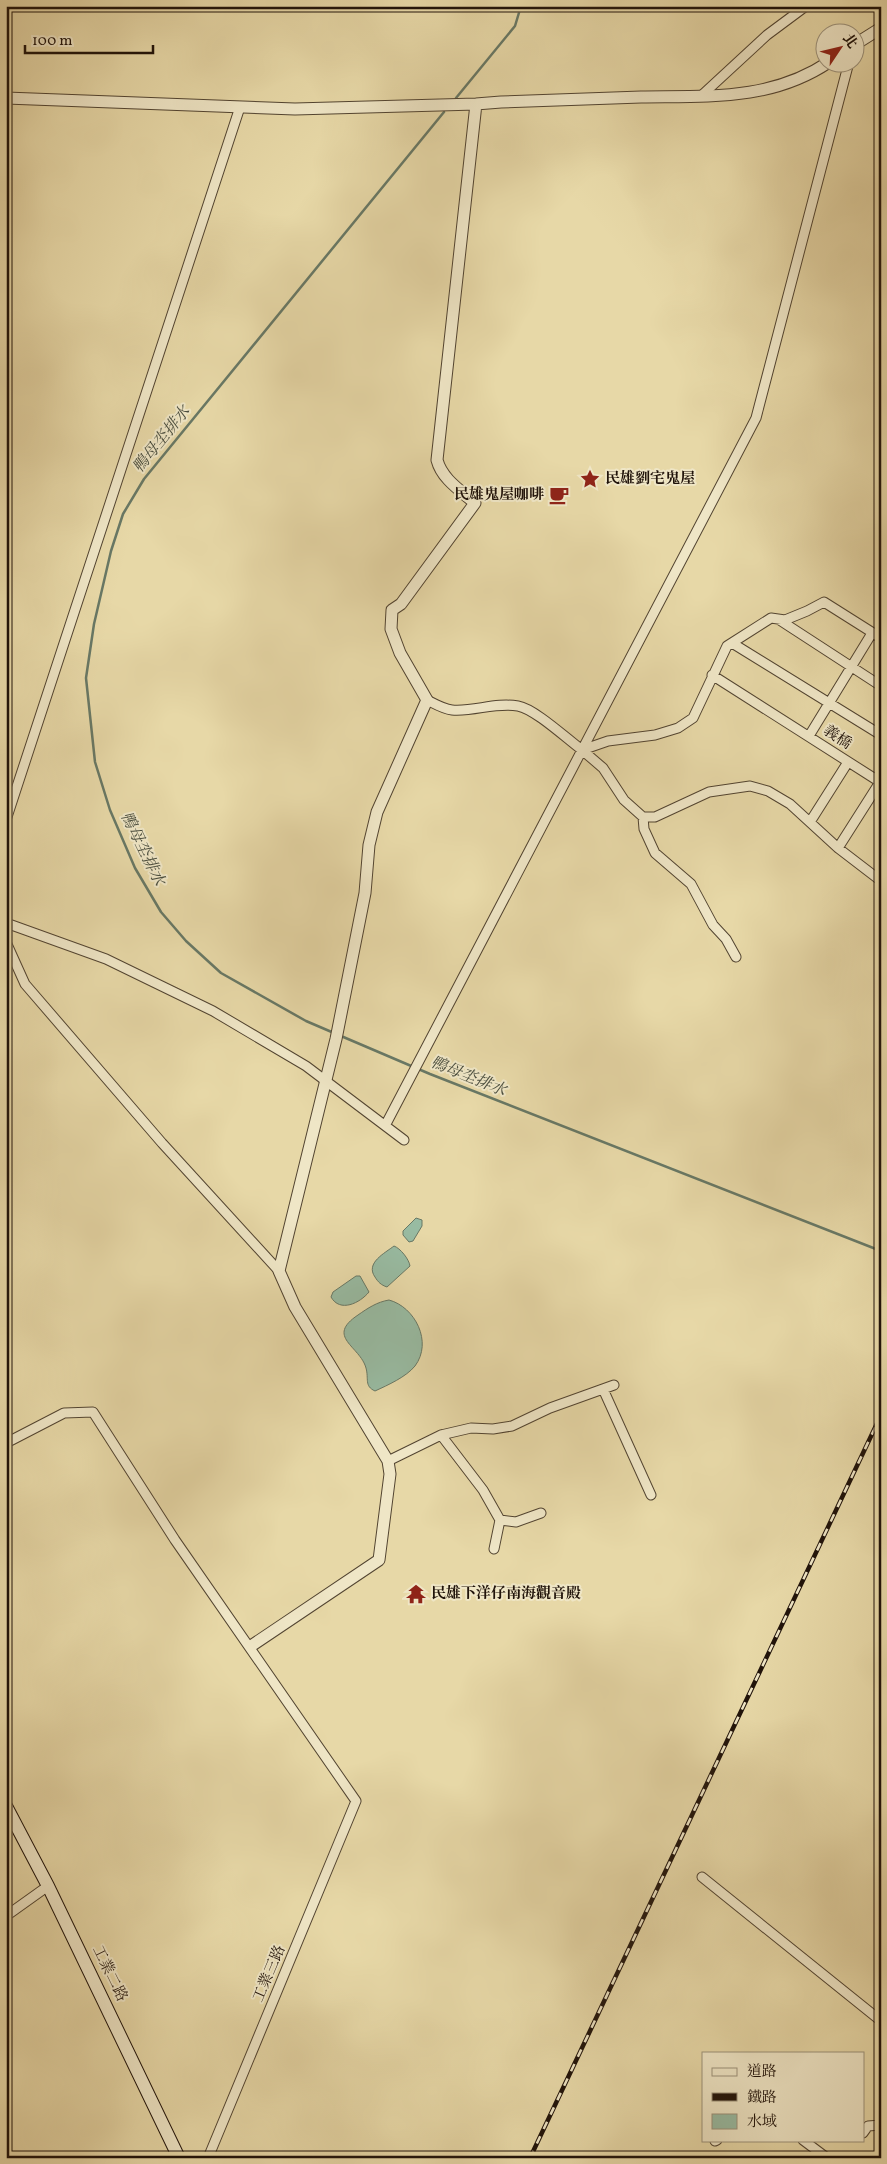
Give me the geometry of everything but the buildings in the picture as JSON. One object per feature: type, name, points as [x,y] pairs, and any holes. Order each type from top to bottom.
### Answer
[{"type":"main road","name":"工業二路","points":[[6,1806],[48,1886],[178,2158]]},
{"type":"street","points":[[700,96],[767,35],[806,6]]},
{"type":"street","points":[[864,39],[881,28]]},
{"type":"street","points":[[6,98],[295,109],[476,104],[735,94],[775,88],[814,72]]},
{"type":"street","points":[[386,1124],[756,418],[845,72]]},
{"type":"street","points":[[476,104],[437,460],[446,478],[475,503],[401,604],[392,610],[391,629],[400,653],[427,700],[450,710],[465,710],[496,704],[520,706],[552,726],[602,768],[628,804],[643,817],[655,817],[709,792],[750,786],[768,791],[790,804],[838,848],[881,881]]},
{"type":"street","points":[[6,820],[240,107]]},
{"type":"street","points":[[582,750],[608,742],[655,735],[678,728],[692,718],[727,646],[771,618],[785,620],[824,602],[881,638]]},
{"type":"street","points":[[777,619],[881,686]]},
{"type":"street","points":[[809,736],[872,633]]},
{"type":"street","name":"義橋","points":[[732,642],[881,735]]},
{"type":"street","name":"義橋","points":[[712,674],[880,782],[838,848]]},
{"type":"street","points":[[279,1271],[336,1039],[365,893],[368,845],[377,812],[427,700]]},
{"type":"street","points":[[810,822],[848,762]]},
{"type":"street","points":[[643,817],[644,828],[655,853],[691,884],[713,925],[726,939],[736,957]]},
{"type":"street","points":[[6,923],[106,959],[213,1011],[306,1066],[386,1124],[404,1140]]},
{"type":"street","points":[[6,942],[25,984],[162,1144],[279,1271],[295,1307],[388,1462],[390,1474],[379,1560],[250,1646],[175,1540],[93,1412],[64,1413],[6,1443]]},
{"type":"street","points":[[388,1462],[441,1435],[471,1428],[493,1429],[512,1426],[550,1408],[614,1385]]},
{"type":"street","points":[[603,1389],[651,1495]]},
{"type":"street","points":[[441,1435],[483,1490],[500,1520],[494,1550]]},
{"type":"street","points":[[500,1520],[516,1522],[541,1513]]},
{"type":"street","name":"工業三路","points":[[208,2158],[356,1801],[250,1646]]},
{"type":"street","points":[[702,1877],[881,2021]]},
{"type":"street","points":[[6,1916],[48,1886]]},
{"type":"street","points":[[866,2130],[881,2125]]},
{"type":"street","points":[[866,2130],[881,2132]]},
{"type":"street","points":[[806,2142],[827,2158]]},
{"type":"water","points":[[416,1218],[422,1220],[422,1226],[413,1241],[409,1242],[403,1235],[403,1231]]},
{"type":"water","points":[[394,1246],[404,1254],[410,1266],[387,1287],[377,1280],[372,1267],[381,1255]]},
{"type":"water","points":[[356,1276],[360,1276],[369,1292],[355,1303],[339,1305],[331,1297],[333,1292]]},
{"type":"water","points":[[389,1300],[407,1310],[413,1318],[422,1336],[422,1347],[420,1357],[415,1366],[407,1374],[375,1391],[369,1387],[363,1360],[347,1341],[344,1336],[344,1329],[365,1310]]},
{"type":"waterway","name":"鴨母坔排水","points":[[456,98],[515,26],[521,6]]},
{"type":"waterway","name":"鴨母坔排水","points":[[334,1033],[306,1021],[221,973],[186,941],[161,912],[135,868],[110,810],[95,762],[86,678],[94,624],[111,551],[123,514],[144,479],[444,112]]},
{"type":"waterway","name":"鴨母坔排水","points":[[341,1036],[430,1074],[881,1251]]},
{"type":"railway","points":[[530,2158],[881,1415]]},
{"type":"place","name":"民雄劉宅鬼屋","points":[[590,479]]},
{"type":"place","name":"民雄鬼屋咖啡","points":[[559,495]]},
{"type":"place","name":"民雄下洋仔南海觀音殿","points":[[416,1594]]}]
